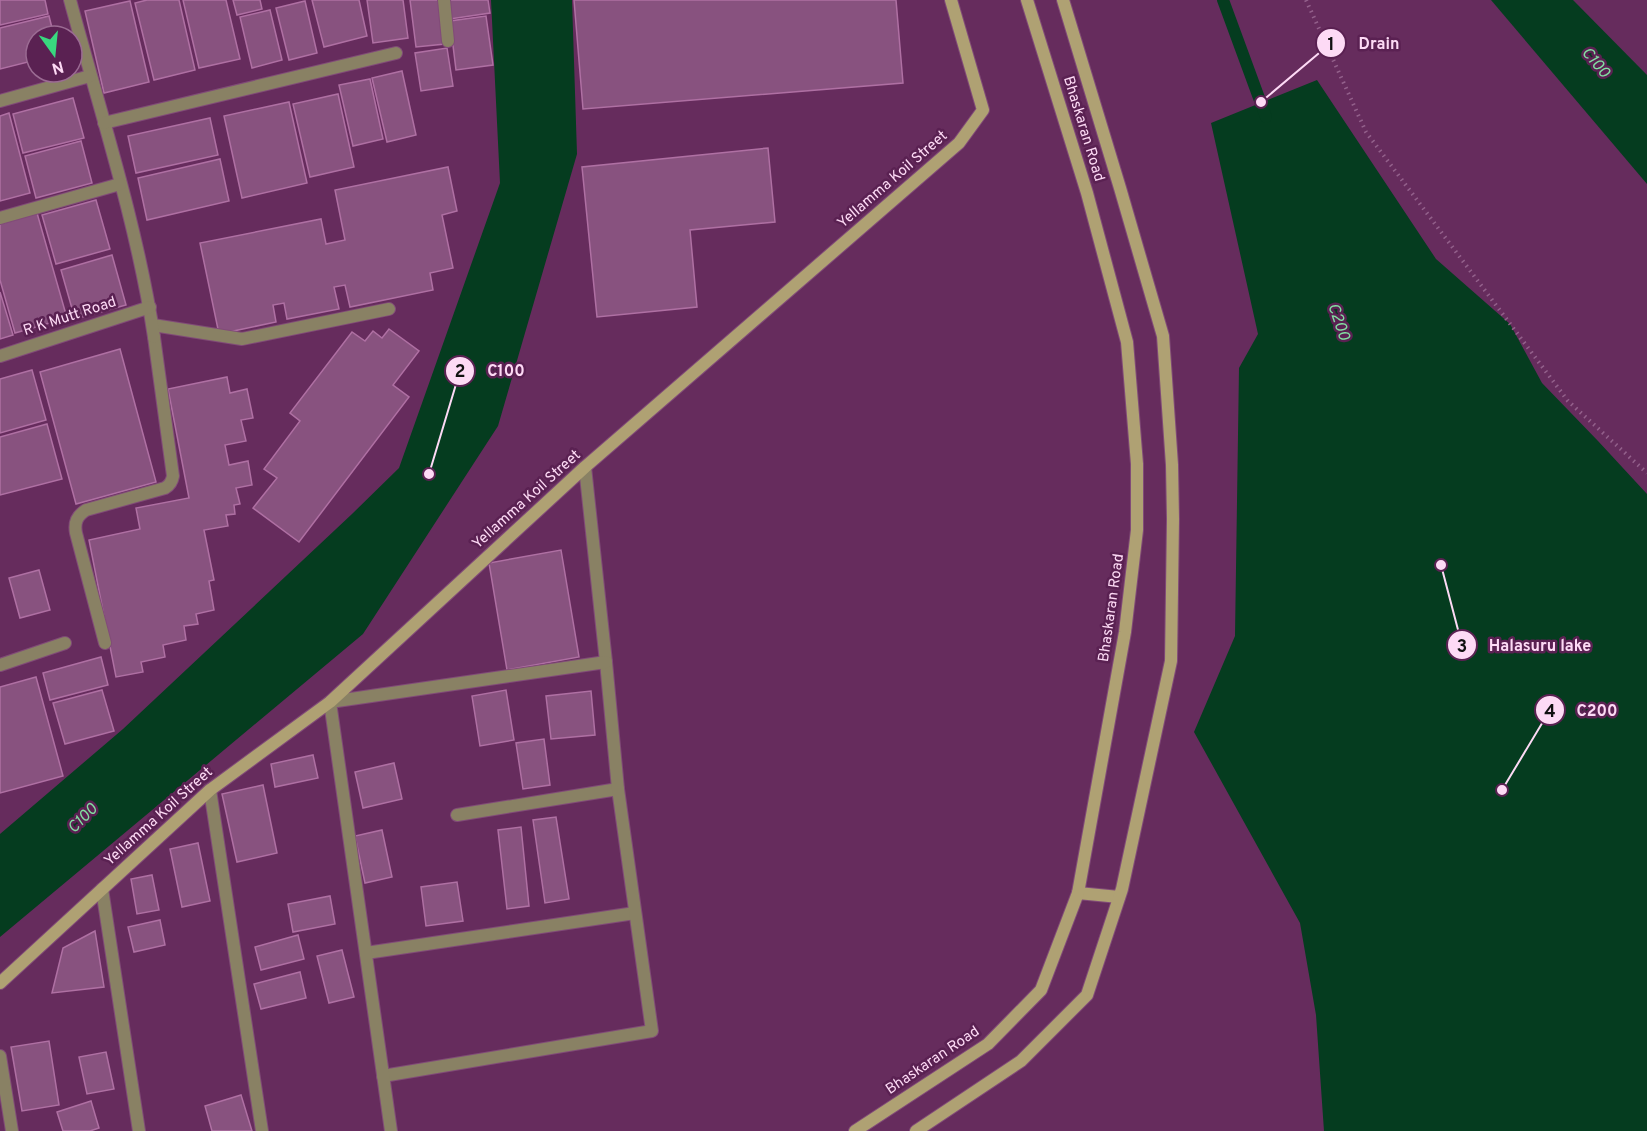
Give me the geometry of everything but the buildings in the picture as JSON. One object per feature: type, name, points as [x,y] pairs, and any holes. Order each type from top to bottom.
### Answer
[{"type":"main road","name":"Yellamma Koil Street","points":[[0,983],[210,790],[330,702],[585,467],[959,143],[983,110],[951,0]]},
{"type":"main road","name":"Bhaskaran Road","points":[[855,1131],[988,1044],[1041,990],[1078,894],[1125,632],[1137,531],[1137,464],[1127,342],[1087,193],[1027,0]]},
{"type":"main road","name":"Bhaskaran Road","points":[[916,1131],[1021,1061],[1087,995],[1119,897],[1170,661],[1172,465],[1163,336],[1063,0]]},
{"type":"main road","points":[[1078,894],[1119,897]]},
{"type":"street","points":[[70,0],[134,234],[150,307],[173,476],[169,486],[165,488],[86,510],[75,522],[105,643]]},
{"type":"street","points":[[444,0],[448,41]]},
{"type":"street","points":[[104,123],[396,53]]},
{"type":"street","points":[[0,101],[90,76]]},
{"type":"street","points":[[0,218],[120,184]]},
{"type":"street","name":"R K Mutt Road","points":[[0,356],[150,307]]},
{"type":"street","points":[[153,331],[242,339],[389,309]]},
{"type":"street","points":[[383,1076],[652,1031],[618,789],[585,467]]},
{"type":"street","points":[[0,664],[65,643]]},
{"type":"street","points":[[391,1131],[330,702],[606,662]]},
{"type":"street","points":[[457,815],[618,789]]},
{"type":"street","points":[[210,790],[262,1131]]},
{"type":"street","points":[[102,889],[139,1131]]},
{"type":"street","points":[[366,953],[635,913]]},
{"type":"street","points":[[0,1056],[12,1131]]},
{"type":"path","points":[[1306,0],[1366,132],[1568,401],[1647,473]]},
{"type":"water","points":[[491,0],[572,0],[577,154],[498,426],[363,634],[0,937],[0,834],[123,729],[399,468],[500,183]]},
{"type":"water","points":[[1491,0],[1573,0],[1647,75],[1647,184]]},
{"type":"water","points":[[1317,80],[1436,259],[1510,324],[1542,383],[1647,494],[1647,1131],[1324,1131],[1316,1015],[1300,923],[1194,732],[1235,636],[1239,368],[1258,334],[1211,123]]},
{"type":"waterway","points":[[1223,0],[1266,117]]},
{"type":"place","name":"Drain","points":[[1261,102]]},
{"type":"place","name":"C100","points":[[429,474]]},
{"type":"place","name":"Halasuru lake","points":[[1441,565]]},
{"type":"place","name":"C200","points":[[1502,790]]}]
